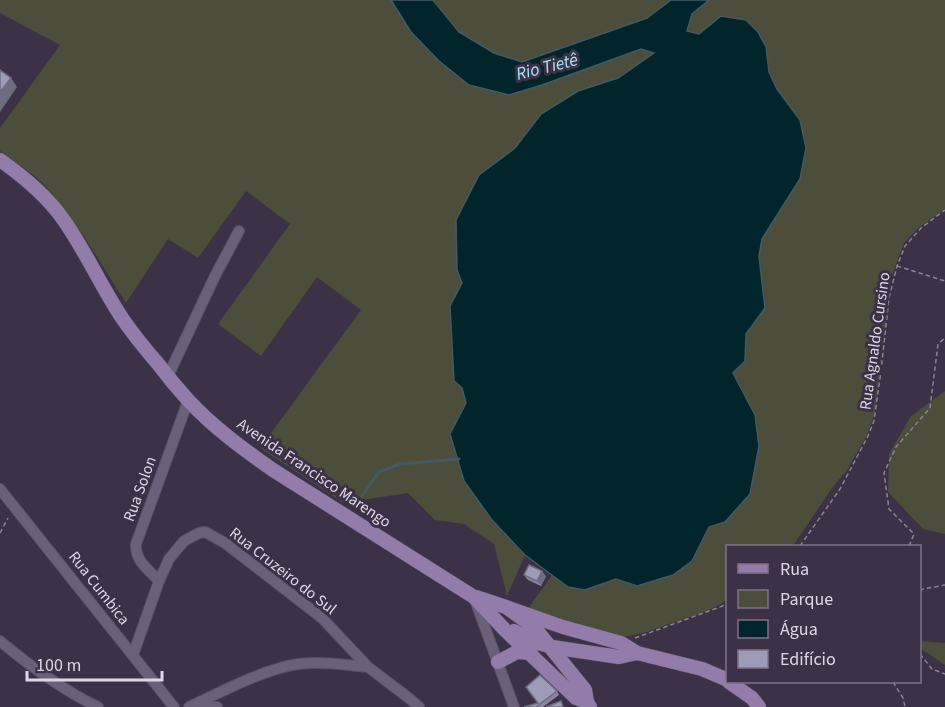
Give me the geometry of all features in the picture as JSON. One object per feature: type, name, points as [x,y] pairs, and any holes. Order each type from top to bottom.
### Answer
[{"type":"main road","name":"Avenida Francisco Marengo","points":[[0,160],[32,185],[50,203],[63,220],[123,319],[188,400],[220,430],[273,470],[474,597],[506,607],[534,627],[585,690],[589,705]]},
{"type":"main road","name":"Avenida Francisco Marengo","points":[[474,597],[576,698],[589,705]]},
{"type":"main road","points":[[506,607],[563,627],[621,643],[637,653],[702,669],[726,680]]},
{"type":"main road","points":[[494,619],[522,636],[552,647],[619,657],[637,653]]},
{"type":"main road","points":[[498,662],[517,652],[531,653]]},
{"type":"main road","points":[[567,668],[580,652]]},
{"type":"main road","points":[[731,683],[753,698],[759,707]]},
{"type":"main road","points":[[741,690],[749,707]]},
{"type":"street","points":[[168,376],[239,231]]},
{"type":"street","name":"Rua Solon","points":[[159,581],[137,558],[136,544],[188,400]]},
{"type":"street","name":"Rua Cumbica","points":[[0,489],[174,707]]},
{"type":"street","name":"Rua Cruzeiro do Sul","points":[[133,655],[169,559],[184,541],[205,532],[238,553],[322,618],[368,667]]},
{"type":"street","points":[[474,597],[514,707]]},
{"type":"street","points":[[0,641],[41,673],[77,697],[98,707]]},
{"type":"street","points":[[191,705],[283,667],[322,663],[368,667],[419,707]]},
{"type":"street","points":[[191,705],[217,707]]},
{"type":"path","name":"Rua Agnaldo Cursino","points":[[801,545],[840,489],[874,421],[889,298],[905,246],[921,228],[945,210]]},
{"type":"path","points":[[897,266],[945,281]]},
{"type":"path","points":[[909,545],[914,534],[889,509],[884,473],[897,447],[930,408],[938,344],[945,338]]},
{"type":"path","points":[[0,532],[15,506]]},
{"type":"path","points":[[921,590],[945,585]]},
{"type":"path","points":[[621,643],[726,605]]},
{"type":"path","points":[[921,655],[932,669],[945,674]]},
{"type":"path","points":[[894,683],[903,698],[905,707]]},
{"type":"green space","points":[[0,0],[391,0],[411,32],[509,95],[641,49],[655,53],[618,78],[578,91],[541,114],[515,148],[479,175],[457,270],[462,283],[450,306],[454,380],[462,388],[466,403],[450,434],[464,481],[492,520],[525,555],[507,596],[494,544],[464,524],[435,520],[408,493],[343,503],[260,448],[361,310],[317,277],[261,356],[218,324],[290,224],[246,191],[198,258],[168,239],[126,303],[77,226],[55,198],[34,176],[0,151],[0,128],[60,45],[0,13]]},
{"type":"green space","points":[[433,0],[671,0],[647,18],[522,62],[494,53],[459,32]]},
{"type":"green space","points":[[709,0],[945,0],[945,209],[917,229],[904,243],[891,279],[874,417],[867,435],[847,470],[794,545],[726,545],[726,601],[695,615],[641,633],[620,637],[527,610],[552,575],[568,587],[585,590],[616,579],[637,586],[692,561],[709,527],[725,522],[759,446],[755,416],[733,373],[745,361],[746,334],[765,308],[759,256],[762,239],[800,179],[800,120],[777,89],[769,72],[766,47],[686,31],[692,14]]},
{"type":"green space","points":[[945,391],[945,534],[923,529],[888,492],[889,454],[911,416]]},
{"type":"green space","points":[[921,641],[945,643],[945,665],[921,649]]},
{"type":"water","name":"Rio Tietê","points":[[391,0],[433,0],[459,32],[494,53],[522,62],[647,18],[671,0],[709,0],[692,14],[687,31],[699,34],[721,16],[746,20],[758,32],[766,47],[769,72],[777,89],[800,120],[806,148],[800,179],[762,239],[759,256],[765,308],[746,334],[745,361],[733,373],[755,415],[759,446],[750,494],[725,522],[709,527],[692,561],[673,575],[637,586],[616,579],[585,590],[568,587],[525,555],[492,520],[464,481],[450,434],[466,403],[462,388],[454,381],[450,306],[462,283],[457,270],[456,220],[479,175],[515,148],[541,114],[578,91],[618,78],[654,53],[641,49],[509,95],[469,85],[439,61],[411,32]]},
{"type":"building","points":[[0,70],[11,78],[0,92]]},
{"type":"building","points":[[529,565],[542,571],[537,581],[524,575]]},
{"type":"building","points":[[540,675],[557,691],[536,707],[524,707],[538,703],[526,687]]},
{"type":"building","points":[[561,701],[563,707],[546,707]]},
{"type":"waterway","points":[[355,506],[379,472],[400,464],[459,459]]}]
